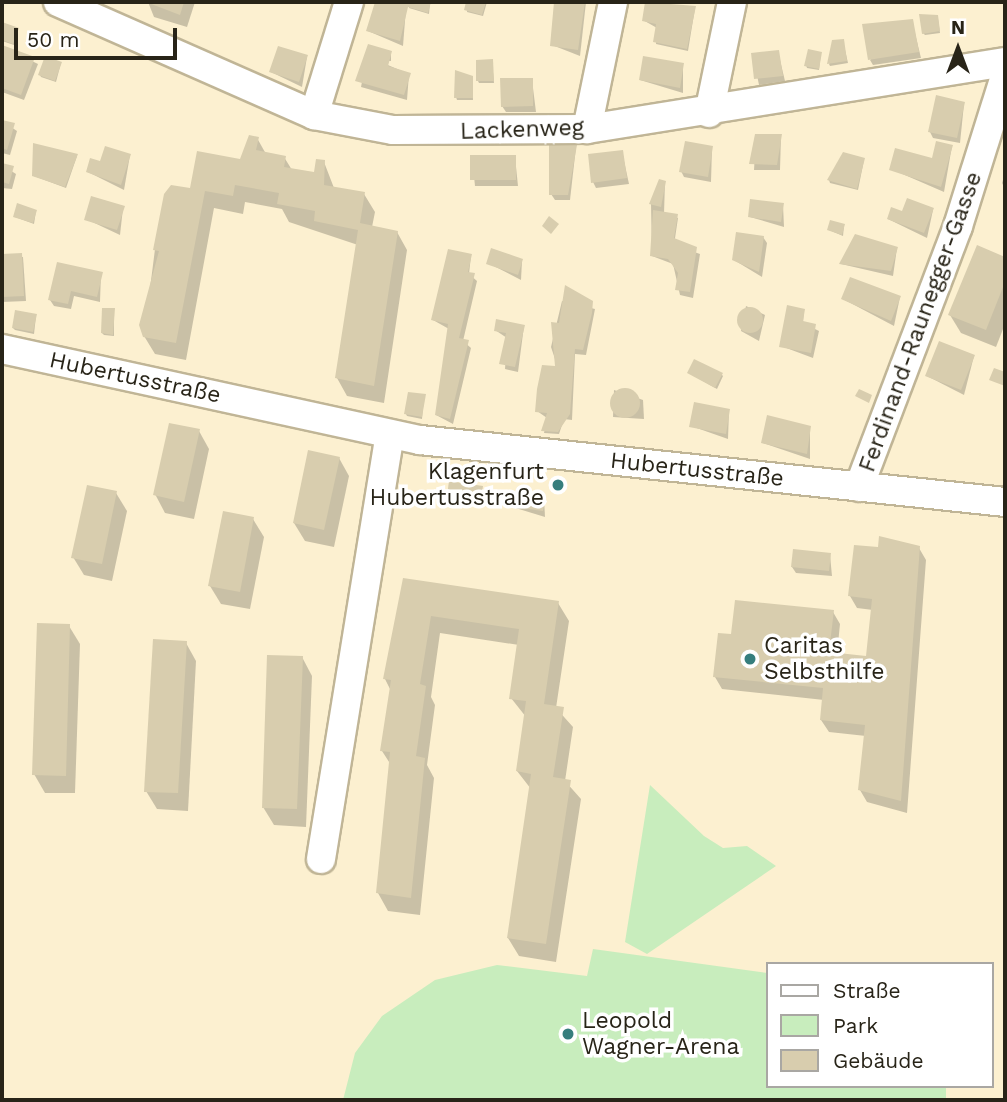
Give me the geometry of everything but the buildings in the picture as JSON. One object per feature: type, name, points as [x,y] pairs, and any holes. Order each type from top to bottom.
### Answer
[{"type":"street","name":"Lackenweg","points":[[58,2],[314,115],[393,130],[587,129],[709,113],[1005,62]]},
{"type":"street","points":[[314,115],[349,2]]},
{"type":"street","points":[[587,129],[613,2]]},
{"type":"street","points":[[709,113],[732,2]]},
{"type":"street","name":"Ferdinand-Raunegger-Gasse","points":[[859,487],[958,226],[1005,76]]},
{"type":"street","name":"Hubertusstraße","points":[[2,349],[390,435],[1005,502]]},
{"type":"street","points":[[321,859],[390,435]]},
{"type":"green space","points":[[650,785],[704,836],[723,848],[747,846],[776,866],[647,954],[625,942]]},
{"type":"green space","name":"Leopold Wagner-Arena","points":[[593,949],[766,973],[766,1088],[946,1088],[946,1100],[343,1100],[355,1053],[382,1016],[435,980],[497,965],[587,976]]},
{"type":"place","name":"Klagenfurt Hubertusstraße","points":[[558,485]]},
{"type":"place","name":"Caritas Selbsthilfe","points":[[750,659]]},
{"type":"place","name":"Leopold Wagner-Arena","points":[[568,1034]]}]
